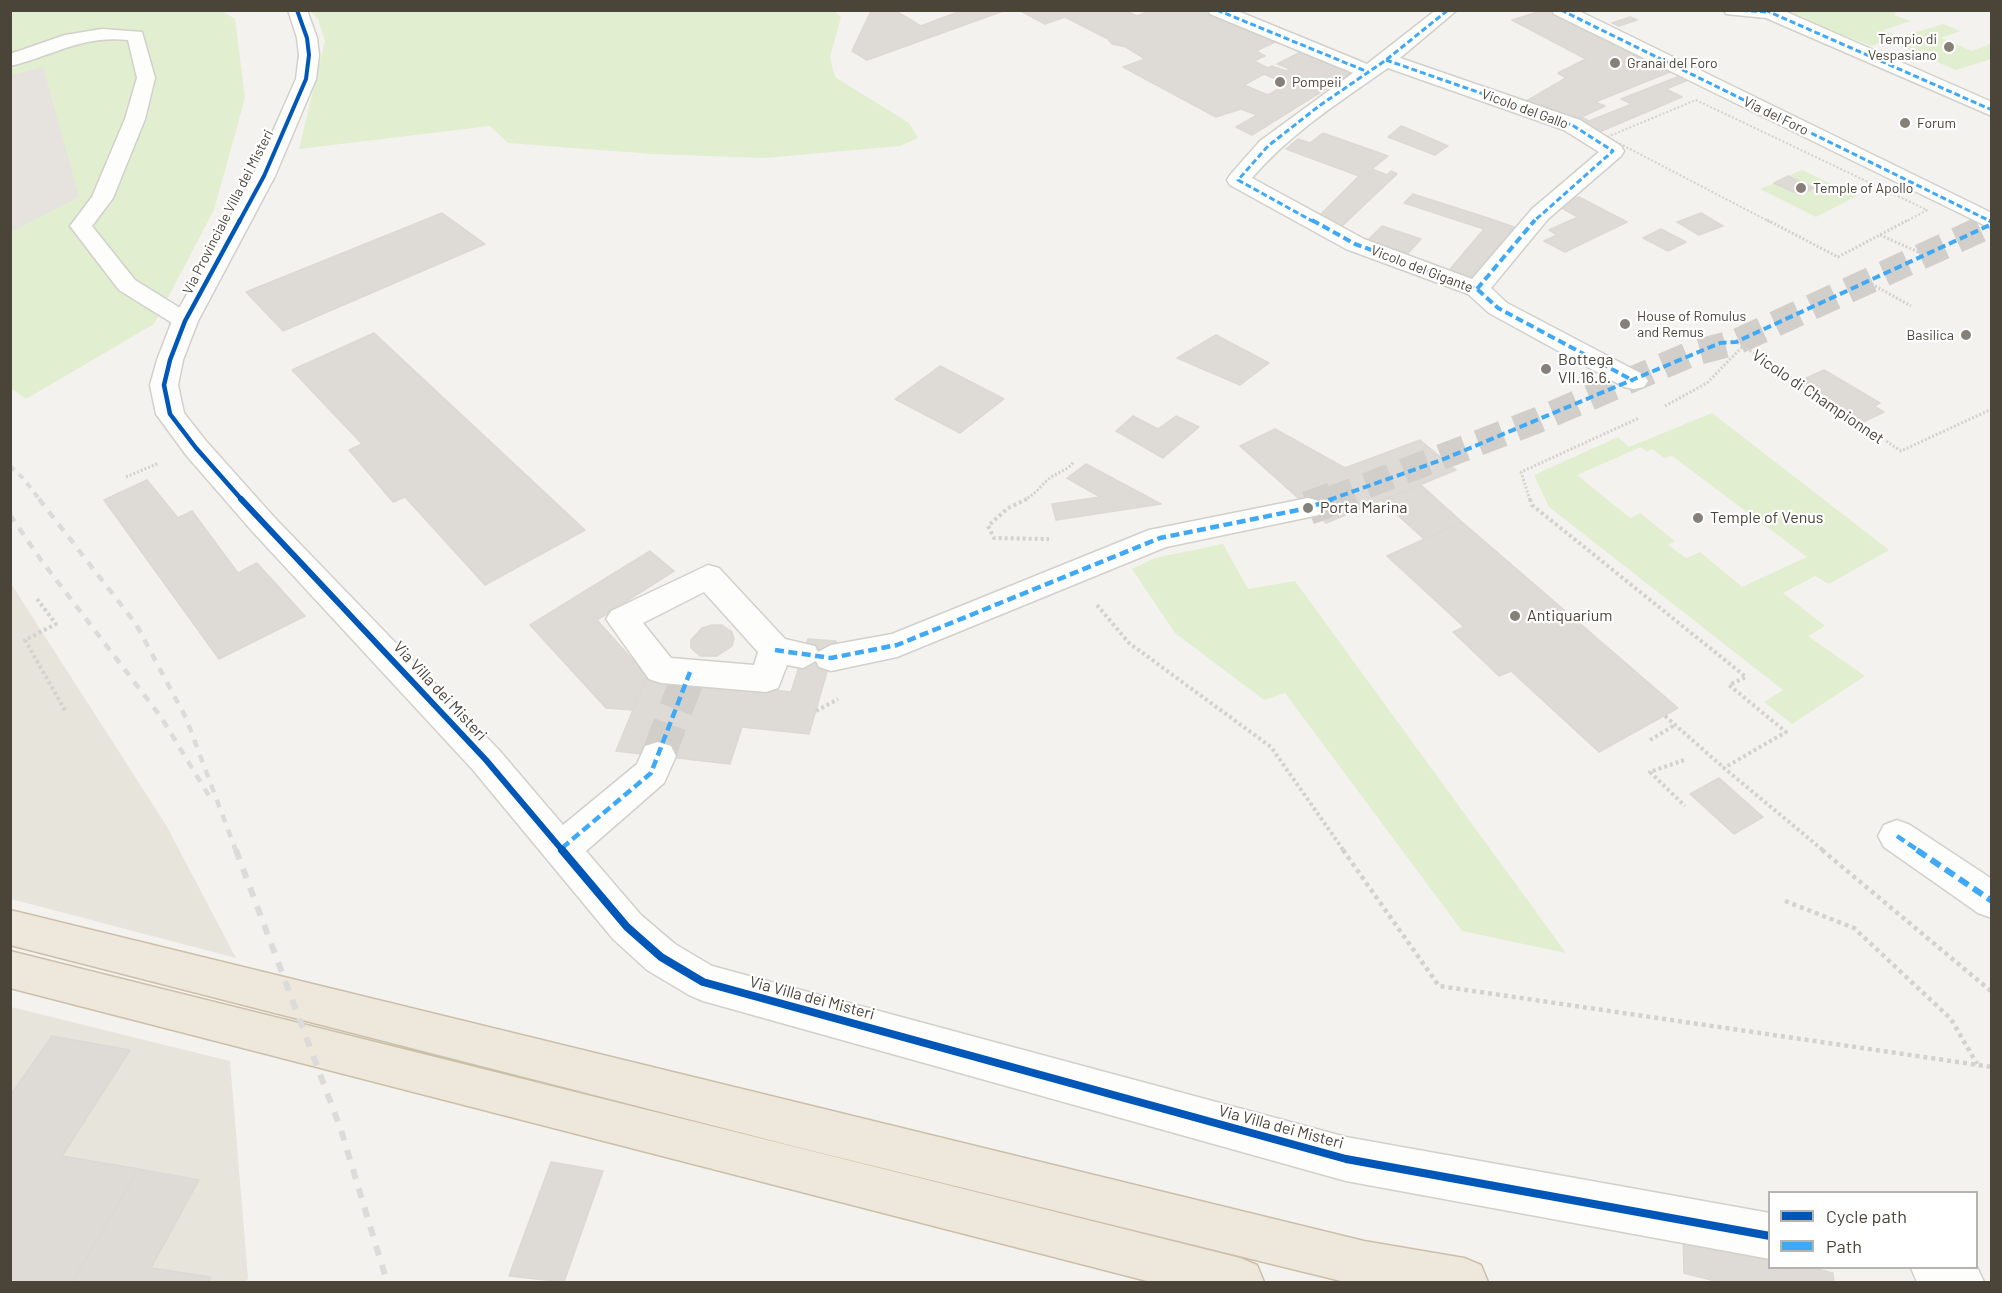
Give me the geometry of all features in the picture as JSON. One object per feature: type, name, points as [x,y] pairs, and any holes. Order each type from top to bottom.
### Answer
[{"type":"highway","points":[[10,927],[801,1126],[1364,1264],[1464,1282]]},
{"type":"highway","points":[[10,969],[1240,1282]]},
{"type":"street","name":"Via Provinciale Villa dei Misteri","points":[[185,321],[264,176],[306,79],[308,47],[297,10]]},
{"type":"street","points":[[1217,10],[1377,66],[1448,10]]},
{"type":"street","name":"Via del Foro","points":[[1561,10],[1992,222]]},
{"type":"street","points":[[1733,10],[1767,11],[1992,110]]},
{"type":"street","name":"Vicolo del Gigante","points":[[1377,66],[1319,106],[1268,146],[1238,180],[1355,244],[1477,289],[1498,309],[1634,381]]},
{"type":"street","name":"Vicolo del Gallo","points":[[1377,66],[1572,125],[1612,151],[1540,214],[1477,289]]},
{"type":"street","name":"Via Villa dei Misteri","points":[[185,321],[170,360],[164,385],[170,414],[196,448],[263,524],[486,760],[627,927],[661,957],[703,982],[1346,1159],[1768,1236]]},
{"type":"street","points":[[803,655],[708,576],[622,619],[661,670],[689,676],[766,679],[803,655],[897,645],[1160,538],[1308,508]]},
{"type":"street","points":[[562,848],[651,773],[658,756]]},
{"type":"street","points":[[1897,836],[1992,901]]},
{"type":"street","points":[[1936,1269],[1961,1282]]},
{"type":"lane","points":[[10,61],[64,40],[107,33],[136,36],[146,78],[135,119],[102,198],[81,226],[128,285],[185,321]]},
{"type":"path","points":[[1695,100],[1927,210],[1880,235],[1838,257],[1607,137],[1695,100]]},
{"type":"path","points":[[1880,235],[1925,255]]},
{"type":"path","points":[[1868,282],[1911,306]]},
{"type":"path","points":[[1661,408],[1707,383],[1743,346],[1736,342]]},
{"type":"path","points":[[1639,418],[1521,472],[1532,505],[1746,677],[1729,685],[1786,732],[1724,768]]},
{"type":"path","points":[[1051,539],[994,538],[987,526],[1008,508],[1031,497],[1049,479],[1071,466],[1074,461]]},
{"type":"path","points":[[38,599],[56,624],[25,640],[66,712]]},
{"type":"path","points":[[1093,601],[1129,643],[1271,747],[1439,986],[1992,1067]]},
{"type":"path","points":[[816,711],[847,694]]},
{"type":"path","points":[[1665,716],[1758,797],[1992,992]]},
{"type":"path","points":[[1650,740],[1675,725]]},
{"type":"path","points":[[1684,760],[1650,772],[1685,806]]},
{"type":"path","points":[[1785,901],[1854,928],[1951,1019],[1977,1064]]},
{"type":"shaded area","points":[[43,67],[79,197],[11,232],[11,75]]},
{"type":"shaded area","points":[[10,582],[166,825],[236,958],[11,899]]},
{"type":"shaded area","points":[[11,1007],[230,1061],[248,1278],[246,1282],[11,1282]]},
{"type":"green space","points":[[309,10],[834,11],[841,17],[830,57],[835,77],[909,123],[918,138],[900,146],[764,158],[652,154],[508,143],[490,126],[299,149],[325,41],[318,19]]},
{"type":"green space","points":[[11,11],[222,11],[235,19],[245,98],[214,210],[154,324],[26,399],[11,388]]},
{"type":"green space","points":[[1781,11],[1897,11],[1894,15],[1911,21],[1883,30],[1900,37],[1943,24],[1960,31],[1941,38],[1972,51],[1991,44],[1991,59],[1956,70],[1887,41],[1871,46]]},
{"type":"green space","points":[[1802,170],[1857,196],[1816,217],[1760,189],[1774,183],[1800,195],[1813,188],[1788,176]]},
{"type":"green space","points":[[1712,413],[1889,550],[1829,584],[1815,576],[1783,593],[1825,626],[1808,636],[1865,676],[1792,724],[1764,702],[1783,690],[1549,507],[1534,475],[1618,437],[1629,447]],"holes":[[[1641,447],[1647,452],[1652,449],[1664,458],[1672,456],[1807,557],[1742,587],[1700,552],[1686,558],[1668,545],[1675,541],[1640,513],[1630,518],[1577,475]]]},
{"type":"green space","points":[[1223,544],[1248,589],[1295,581],[1566,953],[1462,931],[1285,693],[1264,700],[1175,633],[1132,569],[1155,558]]},
{"type":"building","points":[[878,10],[894,10],[921,26],[958,12],[955,10],[1006,10],[867,60],[852,51],[870,13]]},
{"type":"building","points":[[1019,10],[1124,10],[1137,16],[1151,10],[1207,10],[1277,41],[1256,51],[1265,56],[1254,61],[1268,68],[1272,66],[1286,71],[1290,69],[1277,64],[1303,51],[1353,72],[1252,135],[1236,127],[1257,115],[1241,109],[1216,117],[1123,67],[1145,59],[1126,47],[1112,44],[1108,39],[1065,17],[1045,24]],"holes":[[[1264,74],[1287,84],[1268,95],[1244,85]]]},
{"type":"building","name":"Granai del Foro","points":[[1544,10],[1670,72],[1595,102],[1605,106],[1571,122],[1523,103],[1566,78],[1558,73],[1586,59],[1512,20]]},
{"type":"building","points":[[1630,17],[1637,20],[1619,26],[1612,23]]},
{"type":"building","points":[[1680,76],[1688,80],[1666,89],[1682,97],[1592,135],[1571,122],[1581,117],[1589,121],[1632,104],[1621,99]]},
{"type":"building","points":[[1401,126],[1448,146],[1435,155],[1388,137]]},
{"type":"building","points":[[1323,133],[1388,156],[1372,169],[1387,175],[1391,171],[1397,174],[1341,227],[1319,216],[1359,176],[1286,149],[1298,139],[1310,143]]},
{"type":"building","points":[[1788,176],[1814,188],[1800,195],[1774,183]]},
{"type":"building","points":[[1413,194],[1514,227],[1468,281],[1446,274],[1484,229],[1404,203]]},
{"type":"building","points":[[1579,197],[1627,222],[1565,252],[1544,241],[1557,235],[1549,230],[1578,217],[1558,206]]},
{"type":"building","points":[[442,213],[485,244],[283,331],[246,292]]},
{"type":"building","points":[[1701,213],[1723,226],[1699,235],[1677,222]]},
{"type":"building","points":[[1382,226],[1421,239],[1403,259],[1363,245]]},
{"type":"building","points":[[1661,229],[1686,242],[1668,251],[1643,238]]},
{"type":"building","points":[[374,333],[585,530],[485,585],[405,497],[393,502],[349,450],[362,444],[292,370]]},
{"type":"building","points":[[1216,335],[1269,363],[1240,385],[1177,358]]},
{"type":"building","points":[[940,366],[1004,399],[960,433],[895,399]]},
{"type":"building","points":[[1824,370],[1880,403],[1874,406],[1884,412],[1863,422],[1802,380]]},
{"type":"building","points":[[1133,416],[1158,429],[1176,416],[1199,427],[1163,458],[1116,431]]},
{"type":"building","points":[[1275,429],[1345,468],[1420,440],[1456,470],[1326,523],[1240,446]]},
{"type":"building","points":[[1086,464],[1161,504],[1056,520],[1052,504],[1100,497],[1067,478]]},
{"type":"building","points":[[147,480],[178,518],[192,511],[238,573],[257,563],[305,616],[219,659],[104,500]]},
{"type":"building","points":[[1421,485],[1462,522],[1424,539],[1382,501]]},
{"type":"building","points":[[1462,522],[1678,708],[1599,752],[1511,671],[1499,676],[1453,632],[1464,627],[1387,556]]},
{"type":"building","points":[[650,551],[674,571],[597,620],[647,676],[633,710],[606,708],[530,625]]},
{"type":"building","points":[[722,625],[732,632],[734,639],[732,646],[717,656],[700,656],[691,648],[691,640],[702,628]]},
{"type":"building","points":[[808,639],[836,641],[809,734],[742,727],[730,764],[616,751],[647,676],[791,692]]},
{"type":"building","points":[[1719,778],[1763,817],[1734,834],[1690,794]]},
{"type":"building","points":[[52,1036],[130,1050],[62,1156],[139,1169],[72,1282],[10,1282],[10,1096]]},
{"type":"building","points":[[551,1162],[603,1171],[564,1282],[509,1276]]},
{"type":"building","points":[[139,1169],[199,1180],[151,1268],[211,1277],[208,1282],[72,1282]]},
{"type":"building","points":[[1683,1232],[1768,1255],[1768,1269],[1817,1269],[1833,1273],[1834,1282],[1719,1282],[1684,1273]]},
{"type":"tunnel","points":[[1329,500],[1538,420],[1691,354],[1736,342],[1992,224]]},
{"type":"tunnel","points":[[1308,508],[1333,499]]},
{"type":"tunnel","points":[[658,756],[687,680]]},
{"type":"railway","points":[[10,466],[23,478],[40,500]]},
{"type":"railway","points":[[39,499],[136,624],[186,718],[236,851]]},
{"type":"railway","points":[[10,515],[41,560],[161,717],[209,796]]},
{"type":"railway","points":[[236,850],[341,1130],[387,1282]]},
{"type":"marked path","points":[[1217,10],[1368,72]]},
{"type":"marked path","points":[[1448,10],[1386,60],[1319,106],[1268,146],[1238,180],[1355,244],[1477,289],[1498,308],[1634,381]]},
{"type":"marked path","points":[[1561,10],[1992,222]]},
{"type":"marked path","points":[[1733,10],[1768,12]]},
{"type":"marked path","points":[[1765,10],[1992,110]]},
{"type":"marked path","points":[[1386,60],[1572,125],[1613,151],[1540,214],[1477,289]]},
{"type":"marked path","points":[[775,650],[831,658],[897,645],[1160,538],[1308,508],[1444,459],[1720,343],[1736,342],[1992,224]]},
{"type":"marked path","points":[[562,848],[651,773],[690,672]]},
{"type":"marked path","points":[[1897,836],[1992,901]]},
{"type":"cycle path","points":[[297,10],[307,38],[309,55],[306,79],[264,176],[185,321],[170,360],[164,385],[170,414],[196,448],[263,524],[486,760],[627,927],[661,957],[703,982],[1346,1159],[1768,1236]]},
{"type":"place","name":"Tempio di Vespasiano","points":[[1949,47]]},
{"type":"place","name":"Granai del Foro","points":[[1615,63]]},
{"type":"place","name":"Pompeii","points":[[1280,82]]},
{"type":"place","name":"Forum","points":[[1905,123]]},
{"type":"place","name":"Temple of Apollo","points":[[1801,188]]},
{"type":"place","name":"House of Romulus and Remus","points":[[1625,324]]},
{"type":"place","name":"Basilica","points":[[1966,335]]},
{"type":"place","name":"Bottega VII.16.6.","points":[[1546,369]]},
{"type":"place","name":"Porta Marina","points":[[1308,508]]},
{"type":"place","name":"Temple of Venus","points":[[1698,518]]},
{"type":"place","name":"Antiquarium","points":[[1515,616]]}]
